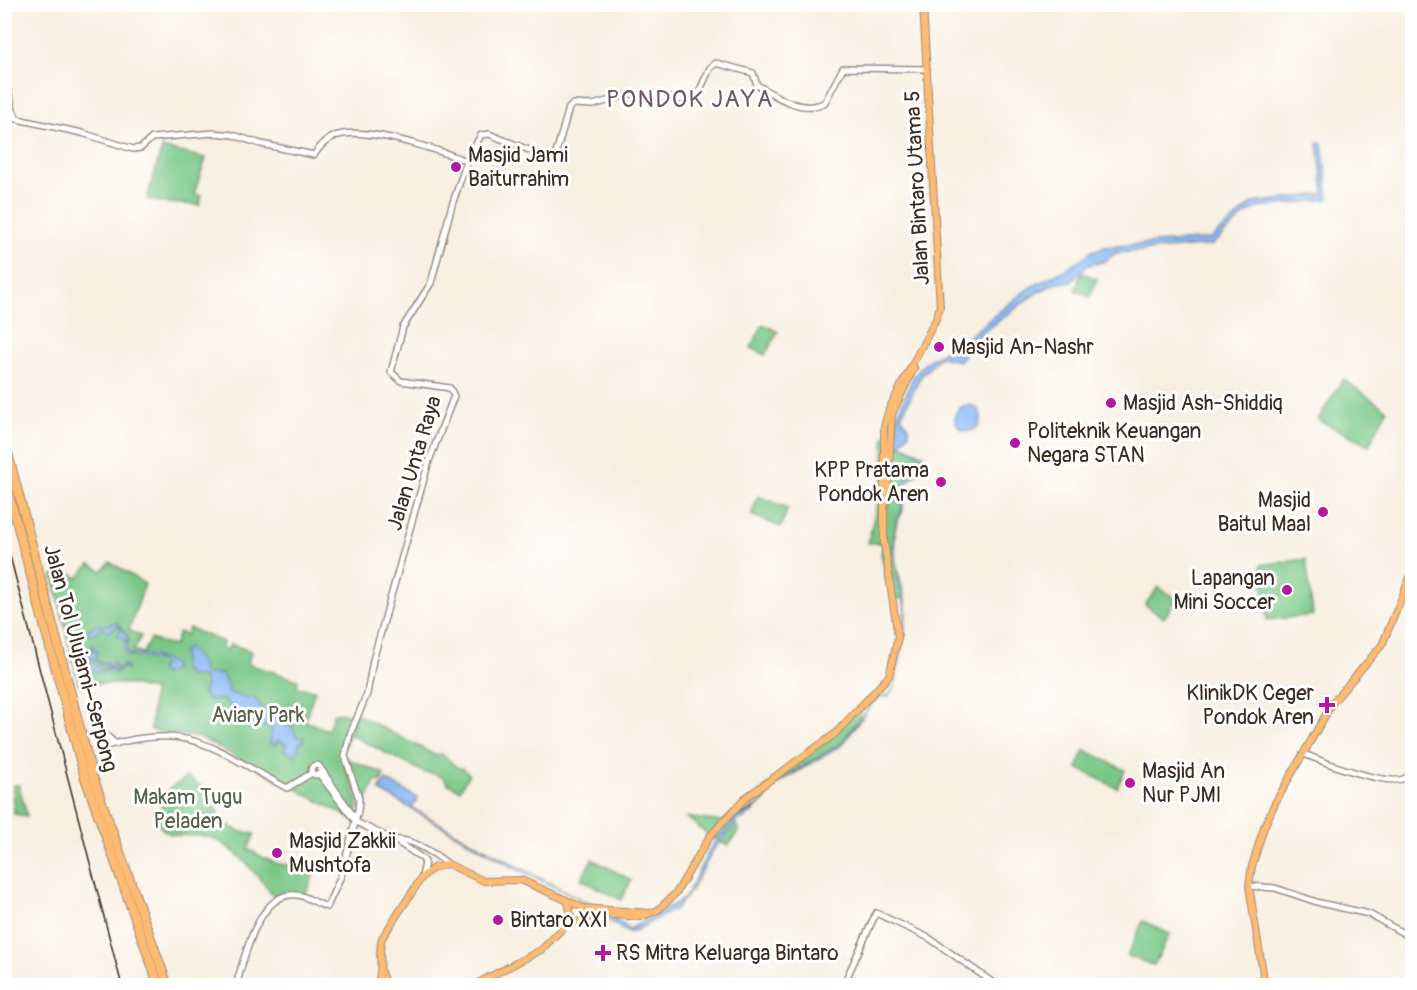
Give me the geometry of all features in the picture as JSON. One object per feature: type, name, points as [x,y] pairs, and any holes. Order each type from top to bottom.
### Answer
[{"type":"highway","points":[[4,157],[4,177]]},
{"type":"highway","name":"Jalan Tol Ulujami–Serpong","points":[[4,438],[92,774],[168,986]]},
{"type":"highway","name":"Jalan Tol Ulujami–Serpong","points":[[4,475],[87,784],[159,986]]},
{"type":"main road","name":"Jalan Bintaro Utama 5","points":[[593,912],[651,914],[672,897],[710,836],[745,798],[835,734],[889,676],[898,636],[889,586],[884,509],[887,499],[886,452],[892,414],[899,395],[940,320],[923,4]]},
{"type":"main road","points":[[1265,986],[1249,886],[1252,866],[1270,813],[1333,702],[1382,645],[1413,573]]},
{"type":"main road","points":[[375,986],[380,979],[379,948],[382,938],[422,877],[433,868],[448,864],[484,881],[521,880],[593,912]]},
{"type":"main road","points":[[472,986],[541,950],[566,926],[571,916],[567,901]]},
{"type":"main road","points":[[582,920],[578,915],[584,908]]},
{"type":"main road","points":[[566,926],[582,920],[593,912]]},
{"type":"main road","points":[[379,966],[382,977],[393,986]]},
{"type":"street","name":"Jalan Unta Raya","points":[[356,822],[359,799],[345,761],[346,749],[367,694],[373,660],[429,461],[453,396],[450,388],[401,381],[391,372],[403,327],[431,283],[467,161],[483,133],[554,160],[569,110],[573,104],[593,105],[631,94],[695,101],[712,65],[716,63],[753,73],[757,85],[765,90],[785,100],[809,107],[825,102],[843,68],[927,69]]},
{"type":"street","points":[[4,75],[13,110],[20,120],[82,133],[133,149],[141,148],[152,138],[214,133],[233,135],[261,144],[314,154],[335,136],[360,135],[388,137],[442,151],[467,161]]},
{"type":"street","points":[[117,744],[110,738],[108,746],[117,744],[148,736],[191,738],[287,788],[292,788],[312,772],[314,765],[352,812],[356,822],[341,876],[328,906],[298,895],[287,895],[274,900],[257,924],[236,986]]},
{"type":"street","points":[[1304,754],[1345,770],[1382,778],[1402,779],[1408,777],[1413,770]]},
{"type":"street","points":[[356,822],[418,854],[424,862]]},
{"type":"street","points":[[394,840],[400,839],[448,864]]},
{"type":"street","points":[[422,877],[424,862],[431,854]]},
{"type":"street","points":[[1249,886],[1275,888],[1320,903],[1369,914],[1413,938]]},
{"type":"street","points":[[843,986],[876,913],[929,938],[998,986]]},
{"type":"green space","points":[[162,148],[206,158],[194,194],[202,196],[200,205],[166,203],[147,199]]},
{"type":"green space","points":[[1082,273],[1097,279],[1090,297],[1075,290]]},
{"type":"green space","points":[[763,324],[778,332],[765,355],[751,348]]},
{"type":"green space","points":[[1343,379],[1387,410],[1369,445],[1318,420]]},
{"type":"green space","points":[[884,436],[923,455],[924,463],[902,486],[902,509],[896,521],[893,550],[904,598],[893,600],[881,554],[883,543],[868,543],[883,477]]},
{"type":"green space","points":[[758,496],[788,508],[781,527],[751,515]]},
{"type":"green space","name":"Lapangan Mini Soccer","points":[[1306,559],[1313,615],[1267,620],[1261,565]]},
{"type":"green space","name":"Aviary Park","points":[[110,562],[145,584],[129,630],[141,636],[134,650],[143,653],[150,639],[174,646],[179,632],[186,635],[189,628],[223,642],[222,648],[228,650],[230,644],[251,651],[248,664],[298,680],[297,687],[315,690],[305,721],[328,730],[334,713],[358,715],[435,755],[442,754],[458,768],[462,768],[469,774],[460,790],[447,783],[444,778],[425,773],[351,735],[355,720],[341,756],[358,805],[356,821],[201,738],[151,730],[153,690],[127,684],[78,683],[53,576],[59,567],[78,578],[90,564],[102,571]]},
{"type":"green space","points":[[1158,587],[1177,599],[1164,618],[1145,605]]},
{"type":"green space","points":[[859,709],[860,717],[841,744],[805,766],[799,761],[800,768],[768,788],[764,797],[761,792]]},
{"type":"green space","points":[[1085,750],[1125,770],[1117,788],[1077,768]]},
{"type":"green space","points":[[343,757],[384,774],[381,782],[376,780],[366,802],[360,802]]},
{"type":"green space","name":"Makam Tugu Peladen","points":[[187,777],[205,789],[215,801],[219,819],[238,831],[255,834],[248,849],[277,863],[289,865],[295,863],[315,872],[305,895],[288,894],[274,897],[247,865],[223,844],[206,837],[174,835],[161,828],[156,820],[169,789]]},
{"type":"green space","points":[[13,785],[19,785],[27,816],[14,814]]},
{"type":"green space","points":[[756,806],[732,822],[740,829],[728,846],[710,836],[686,817],[723,822]]},
{"type":"green space","points":[[592,859],[631,880],[621,900],[581,879]]},
{"type":"green space","points":[[1143,921],[1170,934],[1154,965],[1127,956]]},
{"type":"water","points":[[1318,143],[1322,143],[1329,199],[1257,208],[1245,215],[1212,245],[1116,253],[1103,262],[1088,265],[1071,282],[1056,283],[1038,292],[974,339],[969,339],[963,345],[964,355],[960,361],[940,357],[921,376],[901,417],[909,427],[909,433],[901,444],[924,455],[925,461],[921,470],[904,487],[903,510],[895,531],[902,508],[901,491],[907,479],[922,466],[923,455],[896,443],[896,417],[894,416],[898,414],[913,377],[926,362],[969,336],[1029,288],[1063,271],[1092,251],[1104,247],[1211,239],[1253,203],[1324,194]]},
{"type":"water","points":[[968,405],[977,409],[981,418],[977,427],[968,431],[959,427],[955,418],[959,409]]},
{"type":"water","points":[[895,531],[895,549],[897,571],[893,550]]},
{"type":"water","points":[[897,571],[906,609],[901,653],[905,610]]},
{"type":"water","points":[[117,622],[129,638],[127,649],[129,654],[164,659],[174,665],[173,671],[164,675],[159,670],[163,664],[160,661],[126,655],[124,649],[127,640],[117,636],[121,630],[119,625],[108,632],[101,626],[96,633],[88,634],[88,629],[99,624],[109,625]]},
{"type":"water","points":[[91,645],[97,651],[96,659],[102,663],[112,662],[117,667],[101,665],[91,657],[90,660],[100,670],[109,667],[116,671],[124,664],[128,670],[123,667],[116,673],[106,669],[100,673],[91,669],[91,663],[86,659],[89,655],[86,652],[94,651],[90,649]]},
{"type":"water","points":[[188,647],[201,662],[203,674],[222,674],[230,693],[248,698],[254,697],[264,711],[282,717],[284,723],[292,727],[297,738],[304,737],[303,742],[299,743],[296,756],[284,750],[286,744],[278,740],[275,745],[270,743],[272,731],[270,728],[244,717],[223,700],[206,699],[203,693],[206,686],[204,678],[188,675],[183,669],[183,652]]},
{"type":"water","points":[[899,663],[896,682],[893,690],[888,697],[878,696],[842,745],[772,787],[764,801],[744,819],[740,819],[714,849],[686,896],[712,845],[737,817],[749,813],[763,800],[768,788],[841,744],[878,695],[888,696],[892,691]]},
{"type":"water","points":[[386,780],[418,798],[412,808],[571,894],[515,868],[379,790]]},
{"type":"water","points":[[684,898],[677,908],[633,932],[627,932],[608,920],[596,906],[589,903],[596,905],[630,929]]},
{"type":"railway","points":[[4,533],[122,986]]},
{"type":"place","name":"Masjid Jami Baiturrahim","points":[[456,167]]},
{"type":"place","name":"Masjid An-Nashr","points":[[939,347]]},
{"type":"place","name":"Masjid Ash-Shiddiq","points":[[1111,403]]},
{"type":"place","name":"Politeknik Keuangan Negara STAN","points":[[1015,443]]},
{"type":"place","name":"KPP Pratama Pondok Aren","points":[[941,482]]},
{"type":"place","name":"Masjid Baitul Maal","points":[[1323,512]]},
{"type":"place","name":"Lapangan Mini Soccer","points":[[1287,590]]},
{"type":"place","name":"KlinikDK Ceger Pondok Aren","points":[[1327,705]]},
{"type":"place","name":"Masjid An Nur PJMI","points":[[1130,783]]},
{"type":"place","name":"Masjid Zakkii Mushtofa","points":[[277,853]]},
{"type":"place","name":"Bintaro XXI","points":[[498,920]]},
{"type":"place","name":"RS Mitra Keluarga Bintaro","points":[[603,953]]},
{"type":"district","name":"PONDOK JAYA","points":[[690,99]]}]
